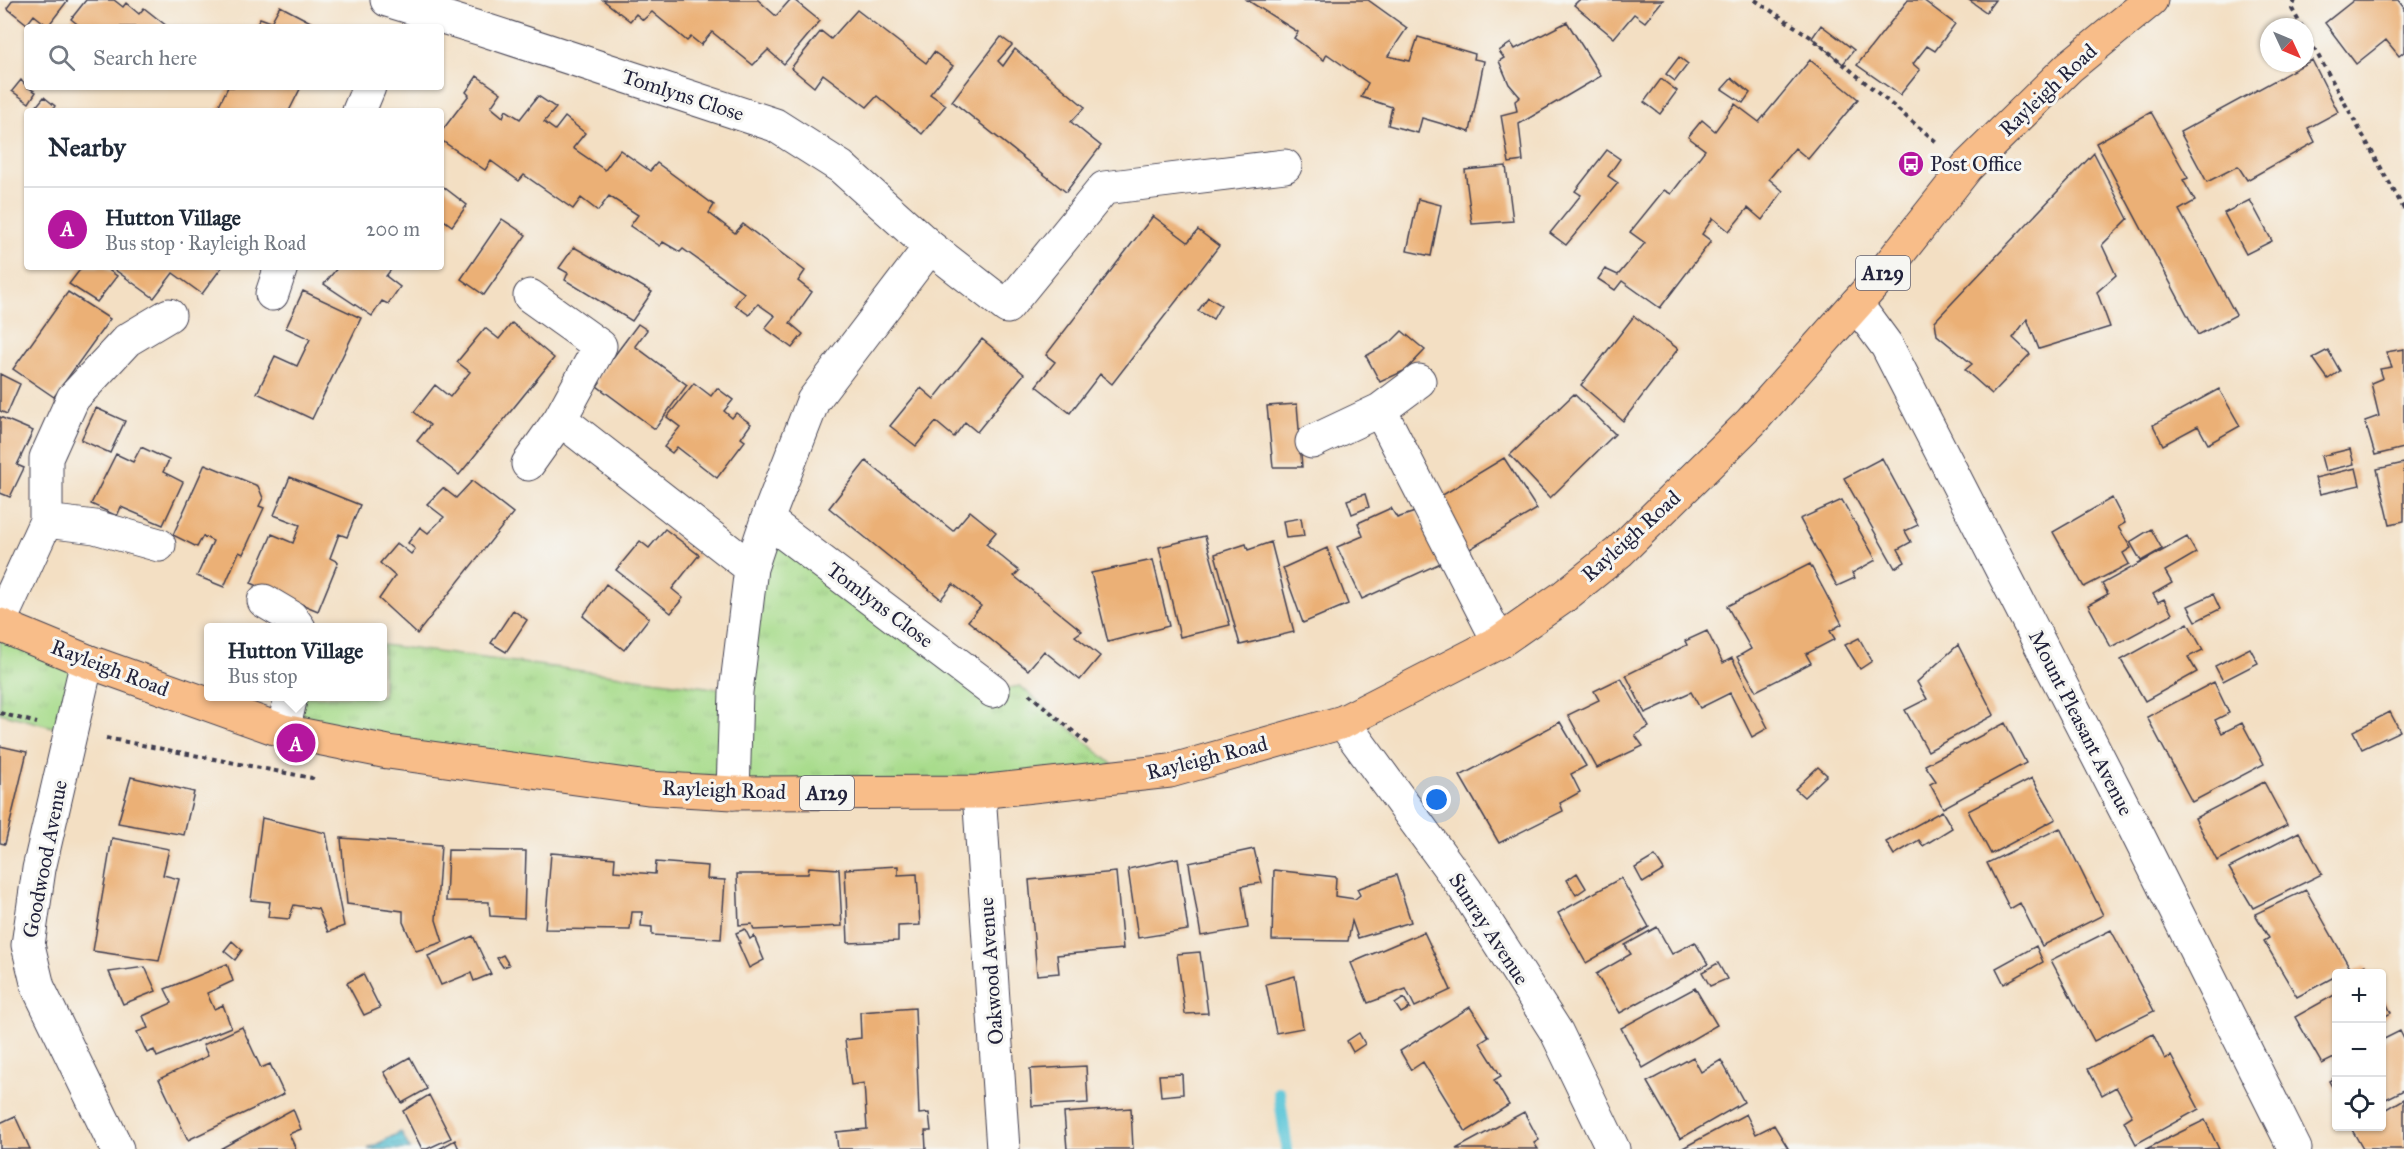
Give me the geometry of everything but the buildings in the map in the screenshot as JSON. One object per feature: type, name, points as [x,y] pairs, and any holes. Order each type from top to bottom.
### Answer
[{"type":"main road","name":"Rayleigh Road","points":[[0,623],[87,661],[283,731],[388,753],[648,788],[733,793],[979,792],[1170,771],[1342,722],[1499,642],[1562,598],[1619,552],[1750,422],[1856,304],[1967,167],[2069,67],[2151,0]]},
{"type":"street","name":"Tomlyns Close","points":[[394,11],[485,30],[774,125],[841,167],[930,247],[1007,307],[1104,188],[1285,166]]},
{"type":"street","points":[[360,108],[368,90]]},
{"type":"street","points":[[733,793],[736,692],[751,568],[767,520],[813,401],[930,247]]},
{"type":"street","points":[[528,464],[560,419],[600,346],[530,296]]},
{"type":"street","name":"Mount Pleasant Avenue","points":[[1856,304],[1887,345],[2128,814],[2295,1149]]},
{"type":"street","name":"Rayleigh Road","points":[[0,623],[46,521],[46,458],[73,398],[127,340],[169,315]]},
{"type":"street","points":[[1312,442],[1380,410],[1419,381]]},
{"type":"street","points":[[1380,410],[1499,642]]},
{"type":"street","points":[[560,419],[751,568]]},
{"type":"street","name":"Tomlyns Close","points":[[767,520],[993,691]]},
{"type":"street","points":[[46,521],[95,527],[159,545]]},
{"type":"street","points":[[264,601],[291,617],[295,623]]},
{"type":"street","name":"Goodwood Avenue","points":[[87,661],[39,869],[28,945],[38,987],[117,1149]]},
{"type":"street","points":[[283,731],[290,701]]},
{"type":"street","name":"Sunray Avenue","points":[[1342,722],[1465,889],[1557,1033],[1613,1149]]},
{"type":"street","name":"Oakwood Avenue","points":[[979,792],[1003,1149]]},
{"type":"path","points":[[1755,0],[1812,38],[1967,167]]},
{"type":"path","points":[[2295,0],[2292,9],[2297,18]]},
{"type":"path","points":[[2314,48],[2404,208]]},
{"type":"path","points":[[993,691],[1020,686],[1126,776]]},
{"type":"path","points":[[71,732],[312,778],[333,741]]},
{"type":"green space","points":[[767,520],[993,691],[1020,686],[1126,776],[733,793],[283,731],[290,701],[387,701],[387,646],[736,691]]},
{"type":"green space","points":[[0,625],[87,661],[71,732],[0,713]]},
{"type":"water","points":[[401,1132],[410,1149],[368,1149]]},
{"type":"waterway","points":[[1279,1092],[1287,1149]]},
{"type":"place","name":"Post Office","points":[[1911,164]]},
{"type":"place","name":"Hutton Village","points":[[296,743]]}]
